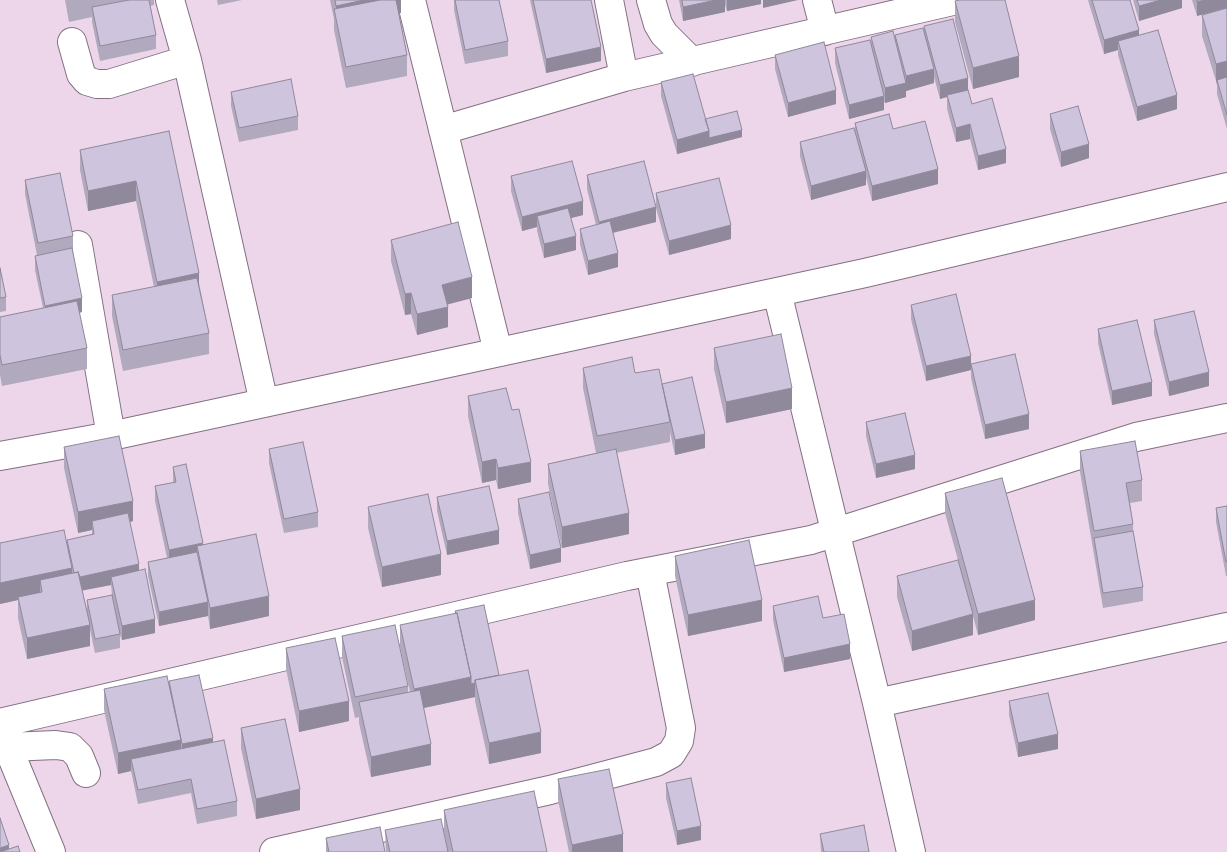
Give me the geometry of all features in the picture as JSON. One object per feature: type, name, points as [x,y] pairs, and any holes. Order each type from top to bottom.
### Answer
[{"type":"street","points":[[170,0],[187,60],[264,403]]},
{"type":"street","points":[[411,0],[498,352]]},
{"type":"street","points":[[609,0],[624,77]]},
{"type":"street","points":[[651,0],[658,24],[664,34],[692,62]]},
{"type":"street","points":[[817,0],[826,31]]},
{"type":"street","points":[[443,130],[624,77],[957,0]]},
{"type":"street","points":[[72,42],[81,74],[87,81],[97,84],[109,84],[187,60]]},
{"type":"street","points":[[0,456],[111,436],[865,273],[1227,187]]},
{"type":"street","points":[[78,245],[111,436]]},
{"type":"street","points":[[777,292],[836,532],[911,852]]},
{"type":"street","points":[[3,733],[305,651],[650,572],[811,540],[1136,437],[1227,418]]},
{"type":"street","points":[[274,852],[550,790],[656,762],[671,754],[679,741],[681,728],[650,572]]},
{"type":"street","points":[[876,703],[1227,627]]},
{"type":"street","points":[[3,733],[70,747],[79,756],[86,773]]},
{"type":"street","points":[[3,733],[51,852]]},
{"type":"building","points":[[129,0],[149,0],[156,35],[100,46],[92,7]]},
{"type":"building","points":[[335,0],[364,0],[336,6]]},
{"type":"building","points":[[380,0],[396,0],[407,55],[346,67],[334,9]]},
{"type":"building","points":[[455,0],[499,0],[508,41],[465,50]]},
{"type":"building","points":[[533,0],[591,0],[601,47],[546,59]]},
{"type":"building","points":[[682,0],[716,0],[683,7]]},
{"type":"building","points":[[1005,0],[1019,56],[973,68],[955,1]]},
{"type":"building","points":[[1092,0],[1130,0],[1139,30],[1104,40]]},
{"type":"building","points":[[1137,0],[1161,0],[1139,6]]},
{"type":"building","points":[[1227,8],[1227,61],[1216,64],[1202,15]]},
{"type":"building","points":[[953,19],[968,78],[940,85],[924,26]]},
{"type":"building","points":[[923,28],[934,69],[906,76],[895,35]]},
{"type":"building","points":[[1158,30],[1177,95],[1137,107],[1118,41]]},
{"type":"building","points":[[893,31],[906,83],[885,88],[871,37]]},
{"type":"building","points":[[870,40],[884,96],[849,105],[835,48]]},
{"type":"building","points":[[824,42],[836,90],[788,103],[775,55]]},
{"type":"building","points":[[693,74],[709,131],[677,140],[661,82]]},
{"type":"building","points":[[1227,77],[1227,115],[1217,80]]},
{"type":"building","points":[[291,79],[298,116],[239,128],[231,92]]},
{"type":"building","points":[[968,90],[972,104],[992,98],[1006,149],[978,156],[970,124],[956,128],[947,95]]},
{"type":"building","points":[[1078,106],[1089,144],[1061,152],[1050,114]]},
{"type":"building","points":[[737,111],[742,130],[709,138],[705,119]]},
{"type":"building","points":[[889,114],[893,129],[925,121],[938,169],[872,186],[855,123]]},
{"type":"building","points":[[854,128],[866,171],[811,186],[800,142]]},
{"type":"building","points":[[169,131],[199,273],[157,282],[136,181],[88,191],[80,150]]},
{"type":"building","points":[[572,161],[583,201],[522,217],[511,176]]},
{"type":"building","points":[[644,161],[656,207],[599,222],[587,175]]},
{"type":"building","points":[[60,173],[73,236],[38,243],[25,180]]},
{"type":"building","points":[[719,178],[731,225],[669,241],[656,193]]},
{"type":"building","points":[[568,208],[576,236],[544,244],[537,216]]},
{"type":"building","points":[[610,221],[618,253],[588,261],[580,229]]},
{"type":"building","points":[[458,222],[472,277],[442,285],[448,307],[417,314],[411,293],[405,294],[391,240]]},
{"type":"building","points":[[72,248],[82,298],[45,306],[35,256]]},
{"type":"building","points":[[0,268],[6,297],[0,298]]},
{"type":"building","points":[[197,278],[209,333],[123,350],[112,295]]},
{"type":"building","points":[[956,294],[971,356],[926,366],[911,305]]},
{"type":"building","points":[[77,301],[87,348],[2,365],[0,355],[0,317]]},
{"type":"building","points":[[1194,311],[1209,372],[1169,382],[1154,320]]},
{"type":"building","points":[[1137,320],[1152,382],[1112,391],[1098,329]]},
{"type":"building","points":[[781,334],[792,388],[726,402],[714,348]]},
{"type":"building","points":[[1015,354],[1029,414],[985,425],[971,364]]},
{"type":"building","points":[[632,357],[635,373],[659,369],[670,422],[597,436],[583,368]]},
{"type":"building","points":[[692,377],[705,434],[675,440],[662,384]]},
{"type":"building","points":[[506,388],[512,410],[519,409],[531,462],[498,468],[496,459],[482,462],[468,396]]},
{"type":"building","points":[[905,413],[915,455],[876,464],[866,422]]},
{"type":"building","points":[[119,436],[133,501],[78,512],[64,447]]},
{"type":"building","points":[[1135,441],[1142,480],[1126,483],[1133,524],[1094,531],[1080,451]]},
{"type":"building","points":[[303,442],[318,512],[284,519],[269,449]]},
{"type":"building","points":[[616,449],[629,513],[562,527],[548,464]]},
{"type":"building","points":[[186,464],[203,543],[169,550],[155,486],[176,482],[173,467]]},
{"type":"building","points":[[1002,478],[1035,600],[978,614],[945,493]]},
{"type":"building","points":[[489,486],[499,530],[447,541],[437,497]]},
{"type":"building","points":[[549,492],[561,548],[530,555],[518,499]]},
{"type":"building","points":[[428,494],[441,554],[382,567],[368,507]]},
{"type":"building","points":[[1227,506],[1227,562],[1226,562],[1216,508]]},
{"type":"building","points":[[128,513],[139,564],[80,577],[78,572],[74,573],[67,540],[94,534],[92,521]]},
{"type":"building","points":[[64,530],[72,568],[0,583],[0,543]]},
{"type":"building","points":[[1133,531],[1143,587],[1103,593],[1094,538]]},
{"type":"building","points":[[256,534],[269,596],[210,608],[197,546]]},
{"type":"building","points":[[749,540],[762,600],[688,615],[675,556]]},
{"type":"building","points":[[197,552],[208,602],[159,612],[148,562]]},
{"type":"building","points":[[958,560],[973,614],[912,631],[897,576]]},
{"type":"building","points":[[145,569],[155,619],[122,626],[111,577]]},
{"type":"building","points":[[78,572],[90,625],[27,638],[18,597],[42,592],[40,580]]},
{"type":"building","points":[[112,595],[120,634],[95,639],[87,600]]},
{"type":"building","points":[[818,596],[823,618],[844,614],[850,644],[784,658],[773,606]]},
{"type":"building","points":[[484,605],[499,675],[475,680],[475,683],[471,684],[457,613],[455,611]]},
{"type":"building","points":[[457,613],[471,677],[414,689],[400,625]]},
{"type":"building","points":[[395,625],[408,686],[355,697],[342,636]]},
{"type":"building","points":[[335,638],[349,701],[299,711],[286,648]]},
{"type":"building","points":[[528,670],[541,732],[489,743],[475,680]]},
{"type":"building","points":[[199,675],[213,738],[182,744],[169,681]]},
{"type":"building","points":[[167,676],[181,740],[118,753],[104,689]]},
{"type":"building","points":[[420,690],[431,744],[371,757],[359,702]]},
{"type":"building","points":[[1048,693],[1058,734],[1018,743],[1009,701]]},
{"type":"building","points":[[285,719],[300,789],[256,799],[241,728]]},
{"type":"building","points":[[224,740],[237,801],[197,809],[191,779],[138,790],[131,759]]},
{"type":"building","points":[[609,769],[623,834],[572,845],[558,779]]},
{"type":"building","points":[[691,778],[701,826],[677,831],[666,783]]},
{"type":"building","points":[[534,791],[547,852],[453,852],[444,810]]},
{"type":"building","points":[[0,818],[9,845],[0,848]]},
{"type":"building","points":[[441,819],[448,852],[390,852],[385,830]]},
{"type":"building","points":[[864,825],[869,852],[824,852],[820,834]]},
{"type":"building","points":[[380,827],[385,852],[329,852],[326,838]]},
{"type":"building","points":[[18,846],[20,852],[0,852]]}]
